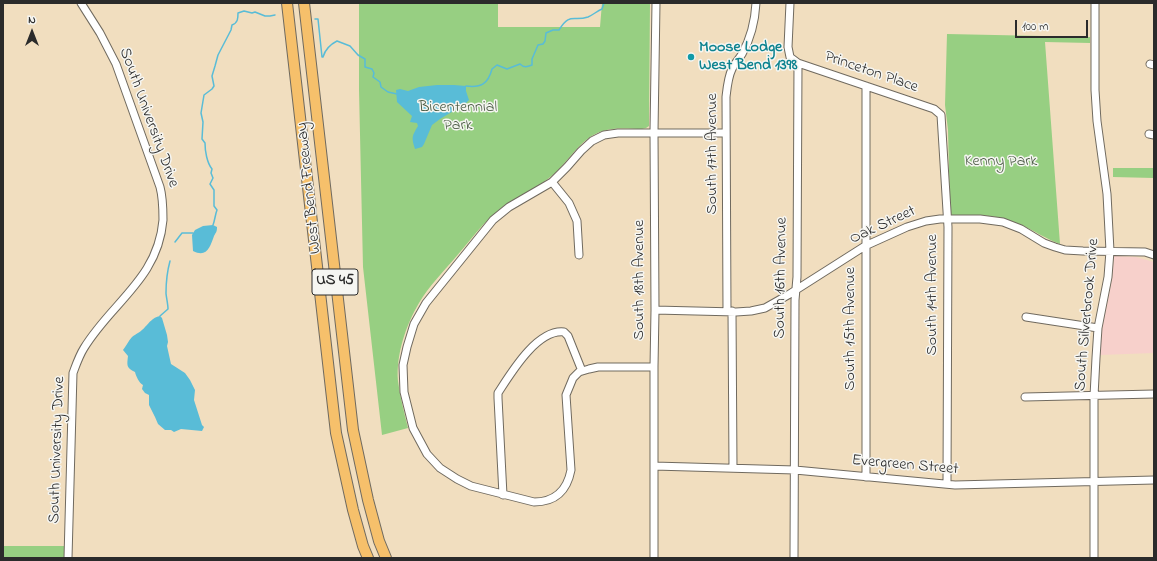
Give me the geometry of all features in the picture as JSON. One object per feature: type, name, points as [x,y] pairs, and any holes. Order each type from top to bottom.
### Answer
[{"type":"highway","name":"West Bend Freeway","points":[[287,3],[336,433],[353,510],[368,558]]},
{"type":"highway","name":"West Bend Freeway","points":[[304,3],[353,430],[368,500],[386,558]]},
{"type":"street","name":"South University Drive","points":[[68,558],[73,373],[83,349],[98,328],[146,272],[160,239],[163,211],[163,200],[160,187],[116,64],[100,33],[81,3]]},
{"type":"street","name":"South 18th Avenue","points":[[654,558],[654,132],[656,3]]},
{"type":"street","name":"South 17th Avenue","points":[[733,468],[726,97],[728,80],[732,69],[750,38],[755,17],[756,3]]},
{"type":"street","points":[[790,3],[788,47],[790,58],[798,63]]},
{"type":"street","name":"South Silverbrook Drive","points":[[1094,558],[1094,396],[1098,328],[1108,277],[1110,251],[1107,194],[1097,121],[1095,90],[1095,3]]},
{"type":"street","name":"Princeton Place","points":[[798,63],[934,109]]},
{"type":"street","name":"South 16th Avenue","points":[[794,558],[798,63]]},
{"type":"street","name":"South 15th Avenue","points":[[866,86],[866,477]]},
{"type":"street","name":"South 14th Avenue","points":[[934,109],[941,115],[947,219],[947,484]]},
{"type":"street","points":[[654,367],[589,369],[579,372],[573,378],[566,395],[571,470],[569,480],[564,488],[553,498],[543,502],[534,502],[471,486],[440,468],[427,454],[413,428],[404,392],[403,365],[407,347],[414,324],[426,303],[493,220],[509,207],[552,182],[568,167],[581,150],[592,140],[604,135],[618,133],[726,133]]},
{"type":"street","points":[[552,182],[569,203],[577,221],[579,255]]},
{"type":"street","name":"Oak Street","points":[[655,310],[751,311],[765,308],[865,246],[907,227],[926,221],[947,219],[980,219],[1003,222],[1021,229],[1044,243],[1065,250],[1145,252],[1154,255]]},
{"type":"street","points":[[1026,317],[1098,328]]},
{"type":"street","points":[[503,495],[498,393],[517,363],[540,340],[558,331],[564,332],[568,336],[582,371]]},
{"type":"street","points":[[1025,397],[1154,394]]},
{"type":"street","name":"Evergreen Street","points":[[654,466],[795,470],[947,484],[1154,480]]},
{"type":"shaded area","points":[[1114,256],[1136,257],[1154,262],[1154,353],[1100,355],[1102,329],[1112,279]]},
{"type":"green space","name":"Bicentennial Park","points":[[359,3],[498,3],[498,27],[600,27],[602,3],[650,3],[649,126],[642,129],[612,129],[595,134],[588,139],[549,178],[500,209],[488,220],[436,279],[419,303],[406,330],[400,350],[398,381],[408,428],[382,435],[363,267],[359,90]]},
{"type":"green space","name":"Kenny Park","points":[[947,34],[1090,37],[1090,43],[1045,42],[1060,244],[1013,221],[980,215],[952,215],[950,212],[948,130],[945,105]]},
{"type":"green space","points":[[1113,168],[1154,168],[1154,178],[1113,177]]},
{"type":"green space","points":[[3,546],[64,546],[64,558],[3,558]]},
{"type":"water","points":[[437,85],[466,86],[469,100],[463,106],[432,125],[422,147],[415,149],[413,137],[418,126],[417,123],[410,122],[412,116],[397,102],[396,90],[400,89],[408,91],[419,87]]},
{"type":"water","points":[[213,225],[217,227],[217,231],[207,250],[202,253],[193,251],[192,235],[195,230],[203,226]]},
{"type":"water","points":[[160,316],[167,335],[167,346],[171,364],[185,373],[195,390],[194,400],[204,427],[202,431],[181,429],[174,432],[171,430],[165,430],[158,424],[149,405],[149,395],[142,389],[143,385],[139,381],[135,372],[128,366],[128,356],[123,350],[132,337],[153,319]]},
{"type":"waterway","points":[[466,86],[483,84],[488,78],[492,69],[497,65],[507,69],[520,64],[526,67],[532,65],[532,59],[538,45],[543,44],[546,33],[553,30],[559,30],[569,19],[590,16],[602,9],[604,3]]},
{"type":"waterway","points":[[213,225],[217,210],[214,206],[214,190],[210,184],[213,178],[211,173],[212,169],[205,150],[205,143],[202,139],[203,122],[201,113],[204,95],[214,86],[212,76],[218,55],[231,30],[232,25],[237,22],[238,13],[244,11],[252,13],[255,12],[265,16],[275,15]]},
{"type":"waterway","points":[[315,19],[318,19],[322,57],[328,48],[337,41],[350,46],[358,55],[365,59],[365,67],[372,69],[374,73],[373,77],[380,82],[381,87],[388,92],[397,94]]},
{"type":"waterway","points":[[175,242],[182,233],[193,233]]},
{"type":"waterway","points":[[160,316],[168,309],[166,285],[170,261]]},
{"type":"place","name":"Moose Lodge West Bend 1398","points":[[691,57]]}]
